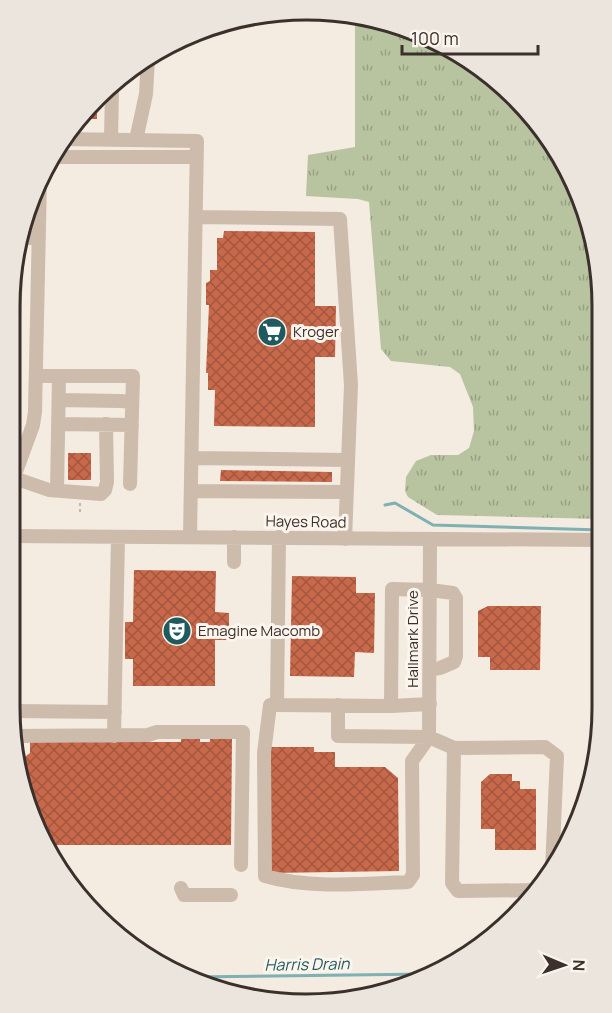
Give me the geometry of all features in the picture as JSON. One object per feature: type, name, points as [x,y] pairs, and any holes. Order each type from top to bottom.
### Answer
[{"type":"street","points":[[136,140],[146,94],[147,68]]},
{"type":"street","points":[[111,140],[112,95]]},
{"type":"street","points":[[74,139],[197,141],[190,536]]},
{"type":"street","points":[[62,157],[196,157]]},
{"type":"street","points":[[20,461],[33,425],[37,376],[40,200]]},
{"type":"street","points":[[195,217],[340,219],[351,385],[345,539]]},
{"type":"street","points":[[28,238],[39,238]]},
{"type":"street","points":[[20,347],[38,346]]},
{"type":"street","points":[[37,376],[133,376],[130,484]]},
{"type":"street","points":[[57,491],[59,376]]},
{"type":"street","points":[[59,400],[132,402]]},
{"type":"street","points":[[58,424],[132,425]]},
{"type":"street","points":[[20,485],[57,491],[101,494],[107,482],[106,424]]},
{"type":"street","points":[[192,458],[348,460]]},
{"type":"street","points":[[191,491],[347,492]]},
{"type":"street","name":"Hayes Road","points":[[20,536],[592,540]]},
{"type":"street","points":[[114,736],[118,537]]},
{"type":"street","points":[[234,537],[234,562]]},
{"type":"street","points":[[277,705],[279,537]]},
{"type":"street","name":"Hallmark Drive","points":[[429,737],[430,540]]},
{"type":"street","points":[[391,706],[392,589],[453,593],[456,598],[456,656],[453,662],[430,670]]},
{"type":"street","points":[[429,737],[412,761],[414,865],[413,875],[408,882],[366,884],[287,882],[265,876],[264,753],[270,705],[430,704]]},
{"type":"street","points":[[338,705],[338,736],[429,737],[454,748],[545,747],[557,756],[553,852]]},
{"type":"street","points":[[20,711],[115,712]]},
{"type":"street","points":[[21,736],[243,732],[241,865]]},
{"type":"street","points":[[454,748],[452,883],[458,891],[526,890]]},
{"type":"street","points":[[181,888],[184,895],[231,896]]},
{"type":"green space","points":[[355,24],[380,29],[416,41],[465,68],[509,103],[544,147],[571,196],[583,232],[590,269],[592,287],[592,519],[437,515],[408,497],[405,491],[406,477],[416,461],[431,455],[458,455],[469,448],[474,431],[473,407],[460,374],[450,367],[391,361],[381,349],[369,202],[358,199],[306,196],[308,155],[355,147]]},
{"type":"building","points":[[97,110],[97,119],[89,119]]},
{"type":"building","name":"Kroger","points":[[224,231],[315,232],[315,306],[336,306],[335,357],[315,357],[315,427],[214,426],[215,390],[208,390],[208,373],[206,373],[209,305],[206,305],[206,283],[210,281],[210,270],[217,270],[217,238],[223,238]]},
{"type":"building","points":[[68,453],[91,453],[91,480],[68,480]]},
{"type":"building","points":[[221,470],[332,472],[332,482],[220,481]]},
{"type":"building","name":"Emagine Macomb","points":[[134,570],[216,571],[215,612],[229,613],[229,640],[215,640],[215,686],[133,686],[133,659],[125,659],[125,622],[133,622]]},
{"type":"building","points":[[292,576],[356,577],[356,593],[375,593],[374,653],[355,652],[354,677],[290,676]]},
{"type":"building","points":[[488,606],[541,606],[540,670],[490,670],[490,657],[478,657],[478,611]]},
{"type":"building","points":[[181,737],[200,737],[200,742],[210,742],[210,738],[232,739],[231,845],[55,845],[41,817],[29,781],[24,757],[30,753],[30,742],[181,742]]},
{"type":"building","points":[[269,747],[314,747],[314,752],[335,752],[335,767],[385,767],[398,778],[399,871],[270,873]]},
{"type":"building","points":[[490,774],[512,774],[512,781],[520,781],[520,789],[536,789],[536,850],[495,850],[495,829],[481,829],[481,782]]},
{"type":"waterway","points":[[385,505],[395,503],[433,525],[592,530]]},
{"type":"waterway","name":"Harris Drain","points":[[210,977],[409,974]]},
{"type":"place","name":"Kroger","points":[[272,332]]},
{"type":"place","name":"Emagine Macomb","points":[[177,631]]}]
